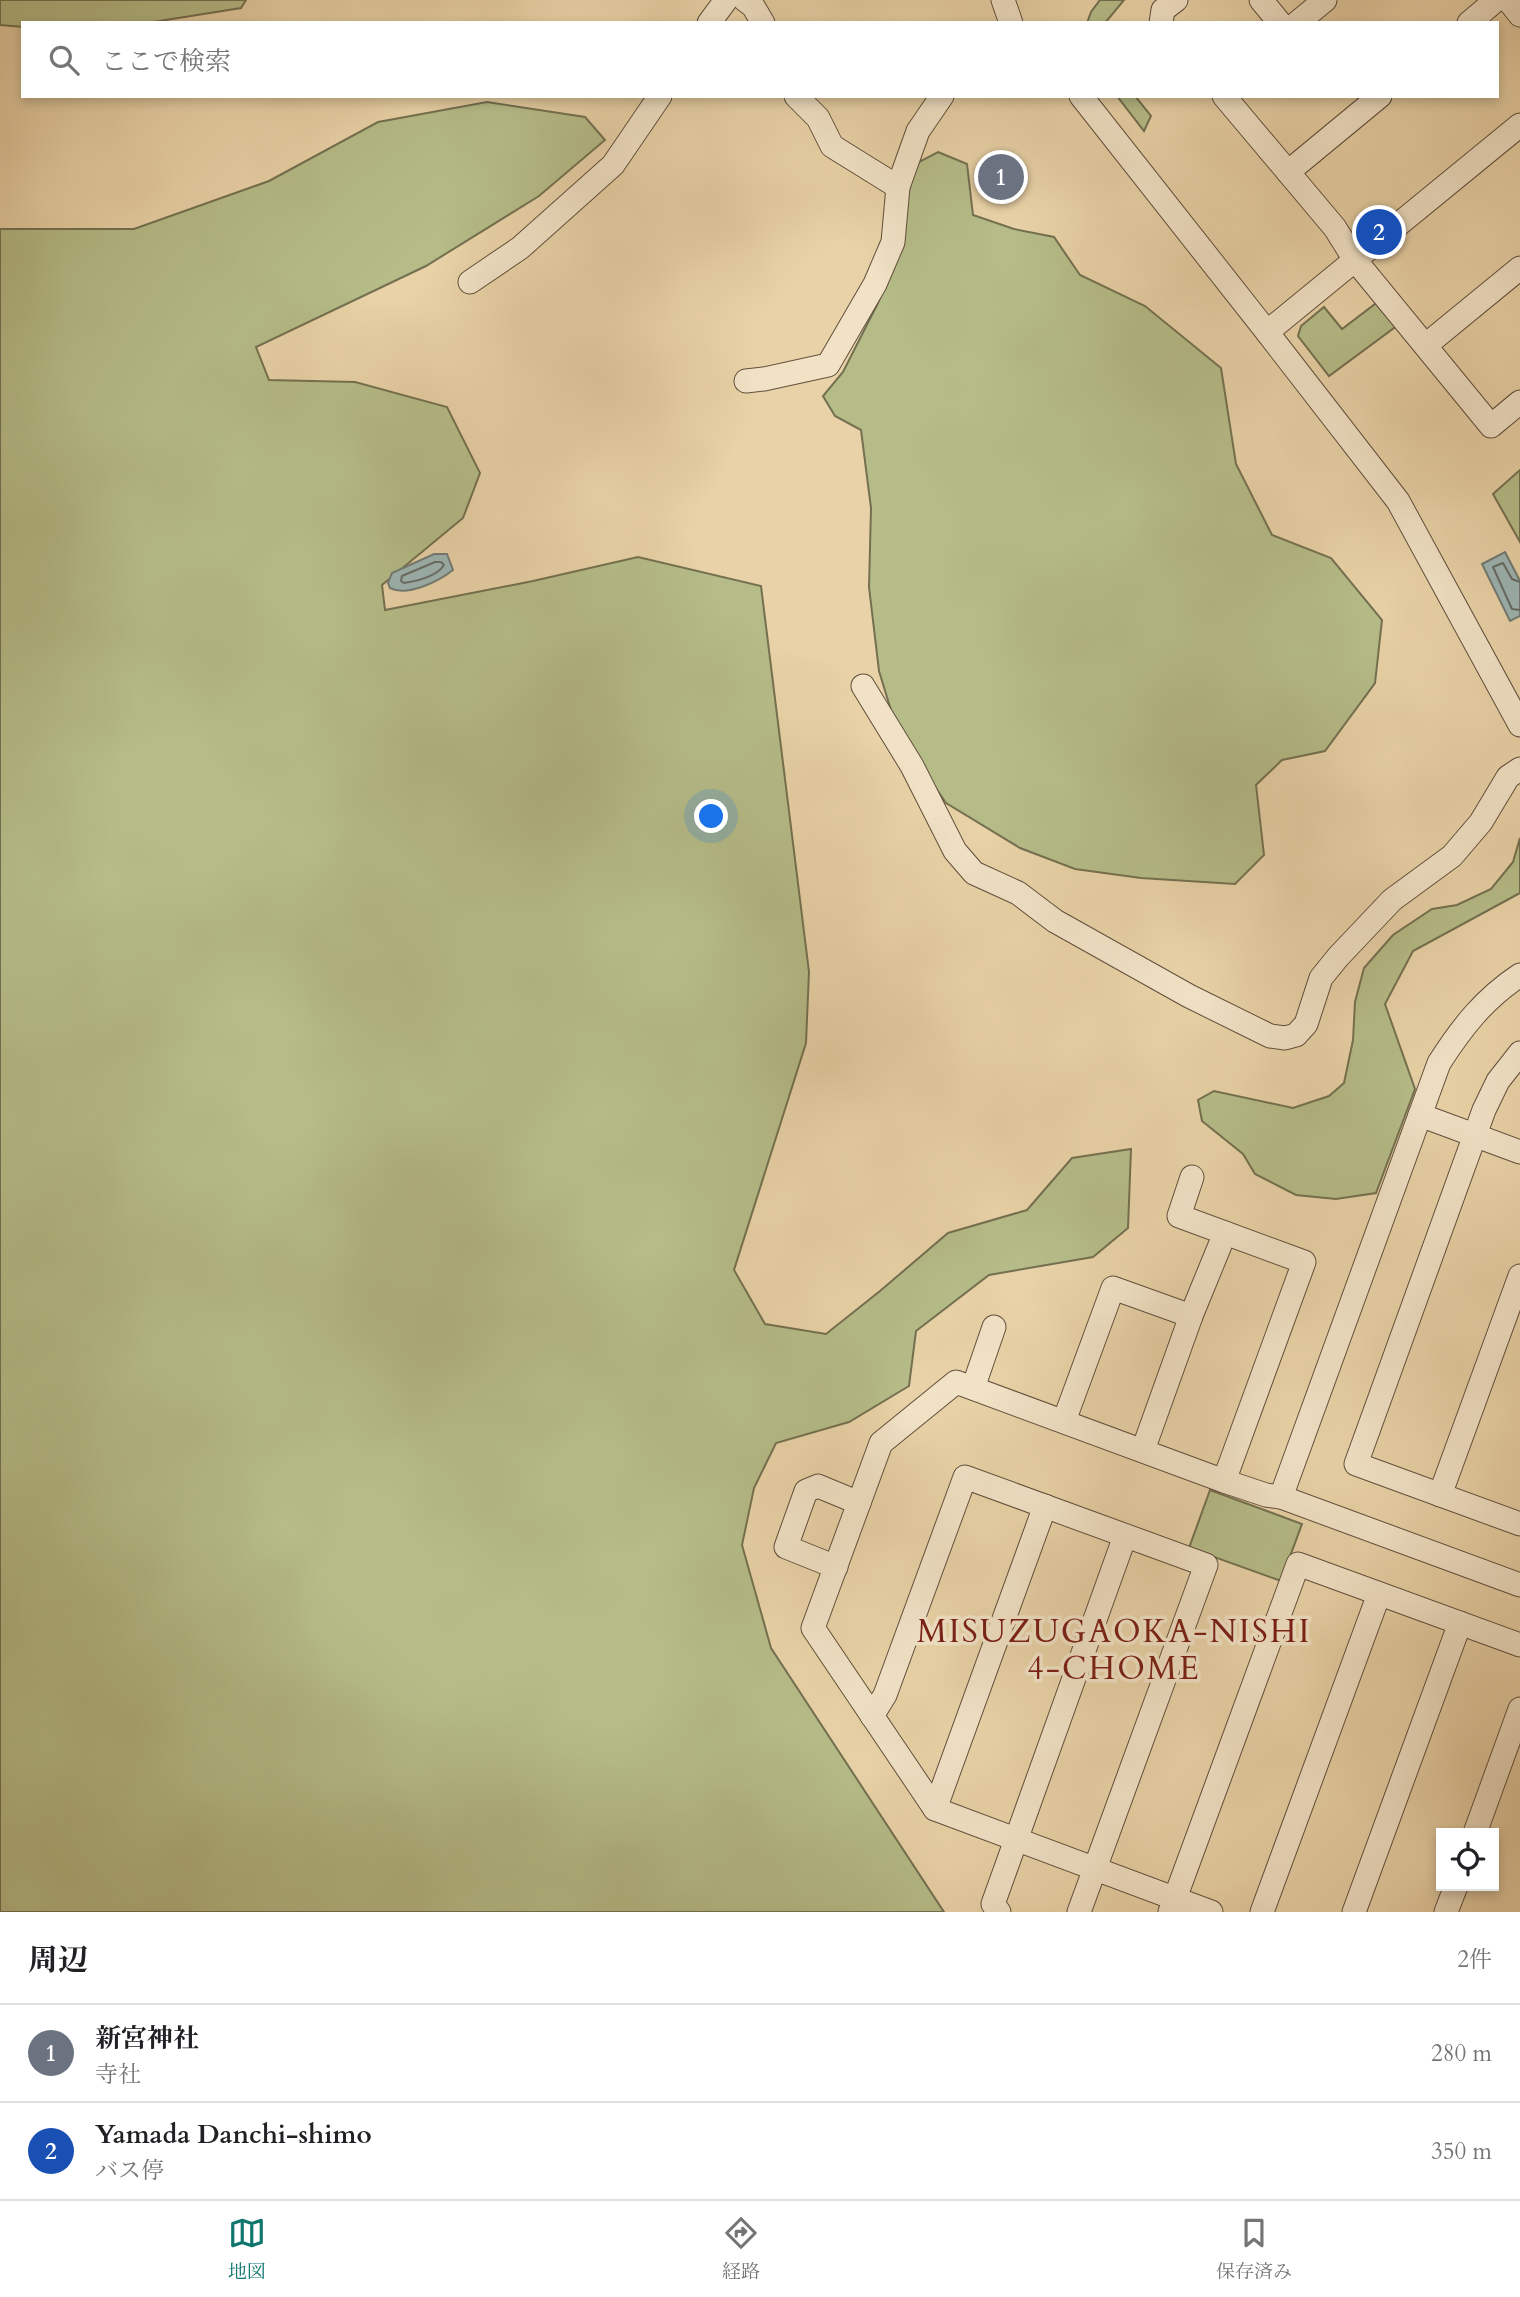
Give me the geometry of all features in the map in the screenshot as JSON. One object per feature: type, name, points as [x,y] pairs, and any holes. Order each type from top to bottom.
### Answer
[{"type":"street","points":[[710,21],[726,0]]},
{"type":"street","points":[[745,0],[753,6],[762,21]]},
{"type":"street","points":[[1003,0],[1010,21]]},
{"type":"street","points":[[1161,21],[1163,10],[1177,0]]},
{"type":"street","points":[[1261,0],[1278,21]]},
{"type":"street","points":[[1299,21],[1325,0]]},
{"type":"street","points":[[1471,21],[1496,0]]},
{"type":"street","points":[[1508,0],[1520,15]]},
{"type":"street","points":[[470,282],[520,248],[613,165],[659,98]]},
{"type":"street","points":[[798,98],[818,118],[832,146],[898,187]]},
{"type":"street","points":[[746,381],[764,380],[828,365],[875,284],[893,242],[898,187],[918,131],[941,98]]},
{"type":"street","points":[[1083,98],[1398,502],[1510,687],[1520,725]]},
{"type":"street","points":[[1226,98],[1335,228],[1355,260],[1491,426],[1520,402]]},
{"type":"street","points":[[1288,172],[1378,98]]},
{"type":"street","points":[[1267,332],[1520,125]]},
{"type":"street","points":[[1426,345],[1520,268]]},
{"type":"street","points":[[863,686],[912,766],[955,850],[974,873],[1018,893],[1055,921],[1189,996],[1270,1036],[1285,1038],[1296,1035],[1307,1024],[1321,978],[1338,957],[1392,900],[1452,856],[1481,822],[1508,777],[1520,769]]},
{"type":"street","points":[[1281,1497],[1439,1063],[1462,1027],[1486,1001],[1520,975]]},
{"type":"street","points":[[1520,1052],[1498,1081],[1475,1136],[1356,1464],[1520,1524]]},
{"type":"street","points":[[1420,1115],[1520,1152]]},
{"type":"street","points":[[1192,1177],[1179,1216],[1304,1262],[1224,1480]]},
{"type":"street","points":[[1143,1450],[1191,1316],[1225,1233]]},
{"type":"street","points":[[1440,1494],[1520,1276]]},
{"type":"street","points":[[1064,1421],[1113,1288],[1191,1316]]},
{"type":"street","points":[[972,1388],[994,1327]]},
{"type":"street","points":[[1211,1912],[1173,1905],[1095,1869],[935,1809],[813,1628],[881,1443],[956,1382],[1520,1585]]},
{"type":"street","points":[[872,1716],[885,1695],[965,1477],[1206,1565],[1079,1912]]},
{"type":"street","points":[[836,1567],[786,1548],[806,1491],[818,1486],[859,1503]]},
{"type":"street","points":[[935,1809],[1045,1506]]},
{"type":"street","points":[[999,1912],[993,1904],[1125,1536]]},
{"type":"street","points":[[1173,1905],[1298,1564],[1520,1645]]},
{"type":"street","points":[[1262,1912],[1379,1594]]},
{"type":"street","points":[[1354,1912],[1460,1623]]},
{"type":"street","points":[[1477,1828],[1520,1709]]},
{"type":"street","points":[[1446,1912],[1454,1891]]},
{"type":"green space","points":[[0,0],[246,0],[241,8],[160,21],[21,21],[21,27],[0,25]]},
{"type":"green space","points":[[1100,0],[1124,0],[1107,21],[1088,21]]},
{"type":"green space","points":[[1119,98],[1137,98],[1151,116],[1144,131]]},
{"type":"green space","points":[[487,102],[585,117],[605,140],[539,196],[426,266],[256,347],[269,380],[355,382],[447,407],[480,473],[463,518],[382,585],[385,610],[638,557],[761,586],[809,972],[806,1043],[734,1270],[765,1324],[826,1334],[948,1233],[1027,1210],[1072,1158],[1131,1149],[1128,1228],[1093,1257],[989,1275],[916,1331],[909,1386],[849,1422],[776,1443],[754,1488],[742,1545],[771,1648],[944,1912],[0,1912],[0,229],[134,229],[269,181],[378,122]]},
{"type":"green space","points":[[938,152],[967,164],[973,215],[1014,229],[1054,237],[1080,275],[1145,306],[1221,368],[1236,464],[1272,535],[1331,558],[1382,620],[1375,683],[1325,751],[1282,760],[1256,785],[1264,855],[1235,884],[1141,878],[1075,869],[1020,848],[946,803],[898,733],[879,671],[869,587],[871,508],[861,430],[835,416],[823,396],[843,372],[878,303],[898,252],[902,204],[917,163]]},
{"type":"green space","points":[[1379,301],[1398,325],[1329,376],[1298,336],[1301,326],[1324,307],[1342,329]]},
{"type":"green space","points":[[1520,470],[1520,542],[1493,494]]},
{"type":"green space","points":[[1520,838],[1520,893],[1413,951],[1385,1004],[1415,1089],[1376,1193],[1336,1199],[1296,1195],[1255,1174],[1243,1154],[1202,1121],[1198,1100],[1214,1091],[1293,1108],[1329,1096],[1344,1083],[1353,1040],[1355,1002],[1364,968],[1393,935],[1432,909],[1457,905],[1491,889],[1513,862]]},
{"type":"green space","points":[[1210,1490],[1302,1524],[1281,1581],[1189,1548]]},
{"type":"water","points":[[1505,552],[1520,581],[1520,616],[1510,621],[1482,564]]},
{"type":"water","points":[[434,554],[447,554],[453,570],[432,583],[414,589],[405,591],[390,588],[388,583],[392,573]]},
{"type":"place","name":"新宮神社","points":[[1001,177]]},
{"type":"place","name":"Yamada Danchi-shimo","points":[[1379,232]]},
{"type":"district","name":"MISUZUGAOKA-NISHI 4-CHOME","points":[[1114,1650]]}]
